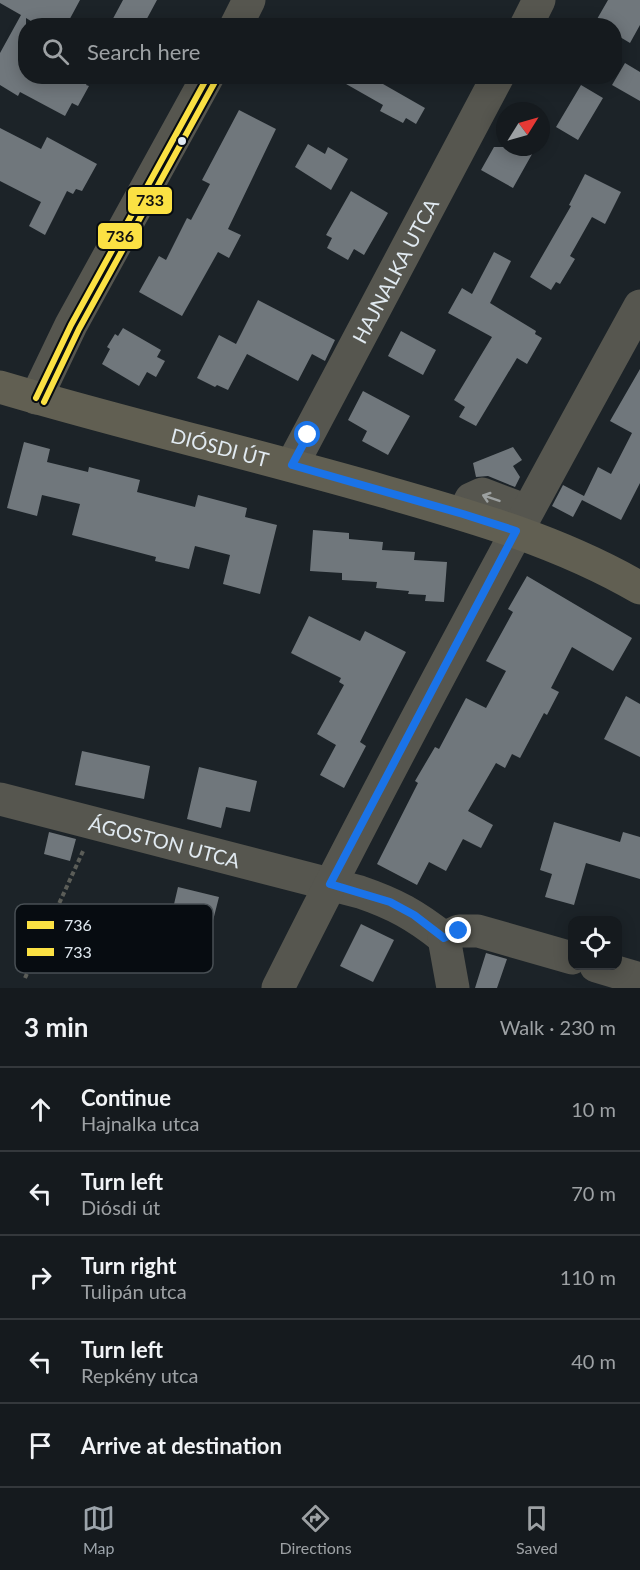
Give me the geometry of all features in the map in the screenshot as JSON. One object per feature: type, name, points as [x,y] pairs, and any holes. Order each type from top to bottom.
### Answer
[{"type":"main road","name":"DIÓSDI ÚT","points":[[0,387],[292,465],[463,514],[522,521],[567,550],[640,588]]},
{"type":"street","points":[[240,18],[249,0]]},
{"type":"street","points":[[530,18],[539,0]]},
{"type":"street","points":[[36,398],[71,325],[204,84]]},
{"type":"street","name":"HAJNALKA UTCA","points":[[292,465],[494,84]]},
{"type":"street","points":[[278,988],[330,884],[522,521],[640,306]]},
{"type":"street","name":"ÁGOSTON UTCA","points":[[0,799],[330,884],[390,902],[414,915],[444,938]]},
{"type":"street","points":[[453,988],[444,938],[459,931],[478,931],[568,957]]},
{"type":"street","points":[[610,970],[640,979]]},
{"type":"path","points":[[58,904],[86,843]]},
{"type":"path","points":[[25,978],[27,973]]},
{"type":"building","points":[[0,0],[80,0],[70,18],[19,18],[21,15],[0,3]]},
{"type":"building","points":[[123,0],[157,0],[147,18],[113,18]]},
{"type":"building","points":[[608,0],[640,0],[640,25],[630,43],[622,38],[622,18],[598,18]]},
{"type":"building","points":[[18,20],[18,84],[87,84],[89,86],[78,106],[72,103],[65,116],[20,92],[18,96],[0,85],[0,53]]},
{"type":"building","points":[[625,63],[640,72],[640,101],[612,85],[622,84],[622,68]]},
{"type":"building","points":[[346,84],[383,84],[425,108],[416,124],[406,118],[403,123],[380,111],[383,105]]},
{"type":"building","points":[[581,85],[603,98],[578,140],[556,127]]},
{"type":"building","points":[[239,110],[276,129],[228,229],[241,235],[229,258],[218,252],[182,316],[139,292],[159,256],[166,260],[187,218],[191,220],[210,184],[202,180]]},
{"type":"building","points":[[0,128],[41,149],[47,137],[97,164],[82,191],[76,189],[73,194],[67,191],[45,235],[29,226],[41,202],[0,181]]},
{"type":"building","points":[[308,144],[325,154],[328,147],[348,159],[331,190],[295,167]]},
{"type":"building","points":[[494,147],[496,147],[496,156],[531,156],[513,188],[481,170]]},
{"type":"building","points":[[585,174],[621,192],[605,224],[592,217],[570,256],[575,259],[560,284],[556,282],[551,290],[530,277],[571,206],[569,205]]},
{"type":"building","points":[[351,191],[388,213],[364,255],[354,249],[348,260],[327,248],[332,238],[326,235]]},
{"type":"building","points":[[494,252],[511,261],[490,303],[536,331],[535,334],[542,338],[527,364],[517,358],[476,426],[459,417],[465,407],[454,400],[492,337],[448,313],[462,288],[472,294]]},
{"type":"building","points":[[258,300],[335,340],[325,361],[312,354],[298,381],[247,354],[228,390],[217,385],[215,387],[197,378],[219,335],[236,344]]},
{"type":"building","points":[[123,328],[161,350],[157,357],[165,361],[156,377],[147,372],[139,386],[102,364],[110,349],[107,347],[115,334],[118,336]]},
{"type":"building","points":[[401,331],[436,350],[423,375],[388,356]]},
{"type":"building","points":[[640,369],[640,483],[621,520],[582,500],[573,517],[552,506],[563,485],[584,496],[598,467],[611,474],[632,433],[610,421]]},
{"type":"building","points":[[363,391],[410,416],[388,455],[362,441],[367,431],[348,420]]},
{"type":"building","points":[[24,442],[50,449],[47,462],[88,472],[89,467],[140,480],[137,492],[195,507],[198,495],[247,508],[245,517],[277,525],[260,594],[223,584],[230,555],[195,546],[189,569],[155,561],[156,557],[72,535],[80,504],[42,495],[37,516],[7,508]]},
{"type":"building","points":[[513,447],[522,460],[513,466],[520,477],[515,487],[488,476],[476,477],[473,463]]},
{"type":"building","points":[[313,530],[349,533],[349,539],[383,542],[382,550],[415,552],[414,560],[447,562],[444,602],[425,601],[426,595],[408,594],[409,591],[376,588],[377,582],[342,580],[342,573],[310,571]]},
{"type":"building","points":[[527,576],[632,638],[613,671],[572,647],[551,688],[559,692],[547,715],[544,713],[520,758],[512,754],[505,768],[496,763],[468,811],[493,825],[481,848],[463,839],[446,871],[429,862],[417,885],[377,864],[418,783],[415,781],[435,747],[439,749],[466,698],[486,708],[506,671],[486,661],[513,612],[508,609]]},
{"type":"building","points":[[309,616],[360,641],[365,631],[406,652],[360,742],[366,746],[344,788],[320,775],[336,745],[317,734],[344,685],[339,682],[341,678],[291,653]]},
{"type":"building","points":[[626,696],[640,704],[640,757],[604,739]]},
{"type":"building","points":[[82,751],[150,766],[144,799],[75,785]]},
{"type":"building","points":[[199,767],[257,781],[250,812],[226,807],[221,828],[187,819]]},
{"type":"building","points":[[554,822],[620,842],[623,832],[640,837],[640,879],[586,863],[574,905],[545,897],[552,874],[540,870]]},
{"type":"building","points":[[49,832],[76,839],[70,861],[44,854]]},
{"type":"building","points":[[178,887],[219,897],[213,920],[213,904],[174,904]]},
{"type":"building","points":[[361,924],[394,940],[373,982],[340,966]]},
{"type":"building","points":[[486,953],[507,959],[497,988],[475,988]]},
{"type":"transit line","name":"736","points":[[36,398],[71,325],[204,84]]},
{"type":"transit line","name":"733","points":[[44,402],[79,329],[214,84]]},
{"type":"route","points":[[308,435],[292,465],[516,531],[330,884],[390,902],[414,915],[444,938],[459,931]]}]
